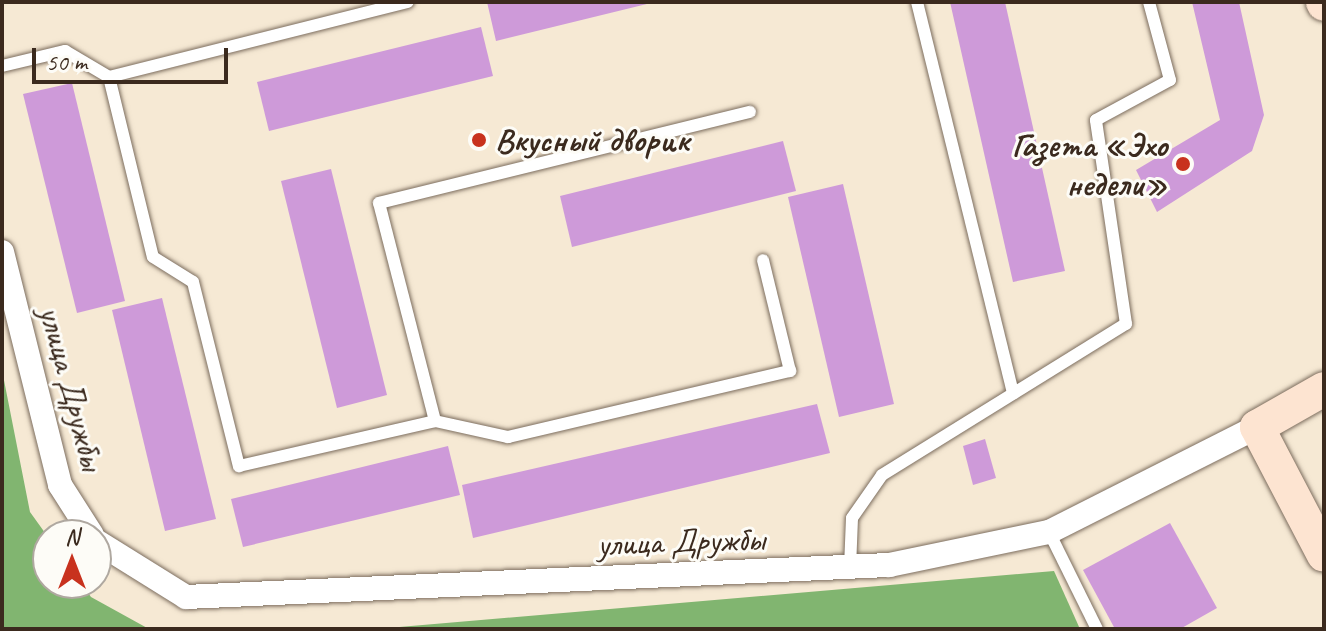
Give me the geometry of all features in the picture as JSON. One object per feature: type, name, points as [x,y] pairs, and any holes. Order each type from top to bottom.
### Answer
[{"type":"street","name":"улица Дружбы","points":[[2,252],[60,485],[82,519]]},
{"type":"street","points":[[1324,389],[1257,427],[1324,555]]},
{"type":"street","name":"улица Дружбы","points":[[112,551],[186,597],[850,568],[1049,532],[1257,427]]},
{"type":"lane","points":[[2,66],[65,51],[109,77],[408,2]]},
{"type":"lane","points":[[917,2],[1013,393]]},
{"type":"lane","points":[[850,568],[852,518],[882,475],[1126,324],[1096,120],[1170,80],[1149,2]]},
{"type":"lane","points":[[109,77],[153,257],[193,282],[239,466],[435,421],[508,437],[790,371],[763,260]]},
{"type":"lane","points":[[435,421],[379,203],[750,112]]},
{"type":"lane","points":[[1049,532],[1097,629]]},
{"type":"green space","points":[[2,370],[30,512],[35,519],[32,519],[32,599],[95,599],[149,629],[2,629]]},
{"type":"green space","points":[[1054,571],[1080,629],[376,629]]},
{"type":"building","points":[[487,2],[651,2],[651,3],[496,41]]},
{"type":"building","points":[[950,2],[1005,2],[1065,271],[1013,282]]},
{"type":"building","points":[[1192,2],[1239,2],[1264,115],[1252,151],[1157,212],[1136,170],[1220,120]]},
{"type":"building","points":[[481,27],[493,76],[269,131],[257,82]]},
{"type":"building","points":[[72,83],[125,301],[77,313],[23,94]]},
{"type":"building","points":[[783,141],[796,191],[572,247],[560,196]]},
{"type":"building","points":[[331,169],[387,395],[337,408],[281,181]]},
{"type":"building","points":[[843,184],[894,404],[839,417],[788,197]]},
{"type":"building","points":[[162,298],[216,519],[165,531],[112,310]]},
{"type":"building","points":[[817,404],[830,453],[473,538],[462,485]]},
{"type":"building","points":[[985,439],[996,478],[973,485],[963,446]]},
{"type":"building","points":[[448,446],[460,495],[243,547],[231,499]]},
{"type":"building","points":[[1170,523],[1217,608],[1180,629],[1115,629],[1083,570]]},
{"type":"place","name":"Вкусный дворик","points":[[479,140]]},
{"type":"place","name":"Газета «Эхо недели»","points":[[1183,164]]}]
